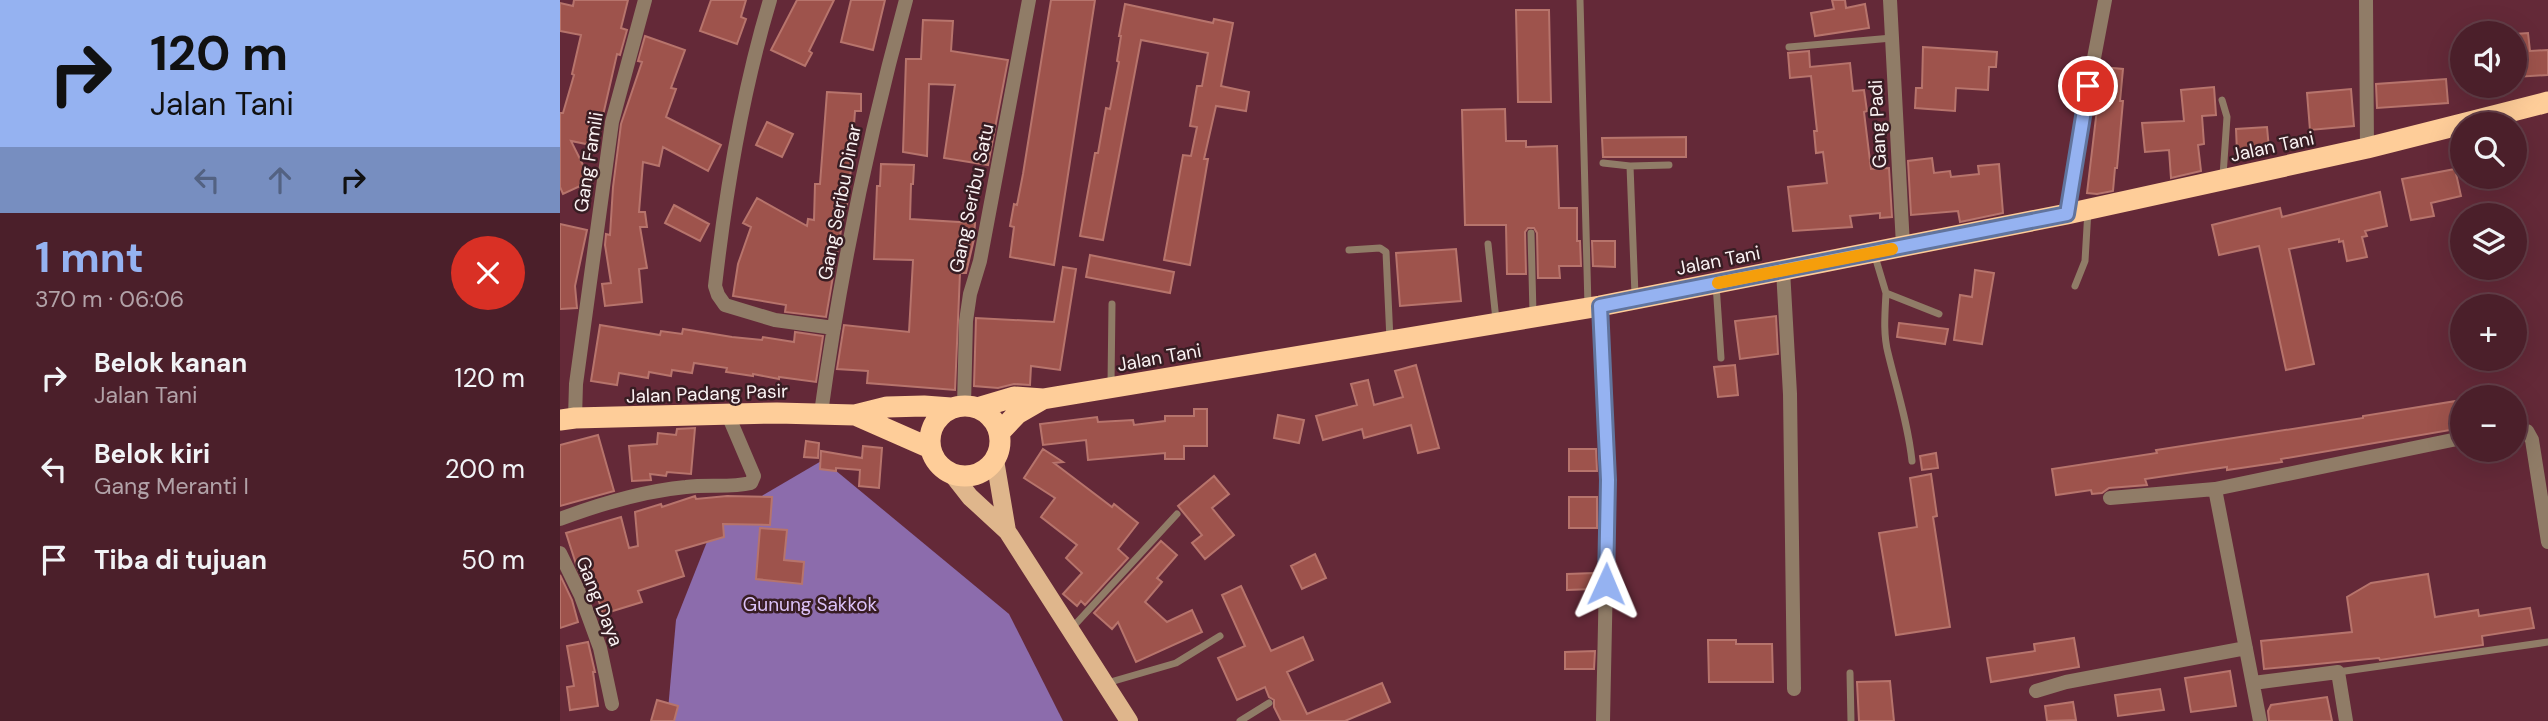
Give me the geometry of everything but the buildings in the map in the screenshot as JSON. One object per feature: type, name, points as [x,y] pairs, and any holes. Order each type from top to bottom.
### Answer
[{"type":"highway","name":"Jalan Tani","points":[[2509,112],[2548,102]]},
{"type":"highway","name":"Jalan Tani","points":[[855,415],[887,407],[964,407],[1014,397],[1044,399],[1594,307],[2078,212],[2450,127]]},
{"type":"highway","points":[[999,433],[1017,414],[1044,399]]},
{"type":"highway","points":[[964,407],[991,418],[999,433],[999,452],[995,460],[980,473],[961,476],[951,474],[940,466],[930,448],[931,429],[936,420],[964,407]]},
{"type":"highway","name":"Jalan Padang Pasir","points":[[568,419],[821,413],[855,415]]},
{"type":"highway","points":[[855,415],[930,448]]},
{"type":"main road","points":[[995,460],[1007,531]]},
{"type":"main road","points":[[951,474],[970,497],[1007,531],[1129,721]]},
{"type":"street","name":"Gang Famili","points":[[568,419],[576,384],[612,122],[645,0]]},
{"type":"street","points":[[770,0],[754,51],[739,125],[715,286],[725,305],[775,320],[834,328]]},
{"type":"street","name":"Gang Seribu Dinar","points":[[821,413],[834,328],[877,112],[906,0]]},
{"type":"street","name":"Gang Seribu Satu","points":[[964,407],[967,312],[980,261],[1030,0]]},
{"type":"street","name":"Gang Padi","points":[[1890,0],[1903,247]]},
{"type":"street","points":[[2078,212],[2080,132],[2105,0]]},
{"type":"street","points":[[2366,0],[2367,148]]},
{"type":"street","points":[[1783,270],[1790,394],[1794,689]]},
{"type":"street","points":[[1594,307],[1608,480],[1603,721]]},
{"type":"street","points":[[560,519],[610,503],[684,487],[736,487],[751,484],[754,476],[728,415]]},
{"type":"street","points":[[2527,430],[2532,440],[2548,542]]},
{"type":"street","points":[[2110,498],[2215,489],[2450,440]]},
{"type":"street","points":[[2215,489],[2260,721]]},
{"type":"street","name":"Gang Daya","points":[[560,553],[581,596],[600,648],[612,704]]},
{"type":"street","points":[[2036,691],[2066,682],[2246,648]]},
{"type":"street","points":[[2253,682],[2338,672],[2346,721]]},
{"type":"lane","points":[[1580,0],[1594,307]]},
{"type":"lane","points":[[1788,47],[1892,38]]},
{"type":"lane","points":[[2222,100],[2227,117],[2223,180]]},
{"type":"lane","points":[[1603,163],[1630,166],[1669,164]]},
{"type":"lane","points":[[1630,166],[1635,299]]},
{"type":"lane","points":[[2075,286],[2085,261],[2078,212]]},
{"type":"lane","points":[[1531,233],[1533,318]]},
{"type":"lane","points":[[1488,244],[1497,324]]},
{"type":"lane","points":[[1349,250],[1380,248],[1386,252],[1390,341]]},
{"type":"lane","points":[[1874,252],[1886,293],[1887,352],[1908,428],[1912,461]]},
{"type":"lane","points":[[1716,283],[1721,358]]},
{"type":"lane","points":[[1886,293],[1939,314]]},
{"type":"lane","points":[[1111,388],[1112,304]]},
{"type":"lane","points":[[1071,629],[1177,514]]},
{"type":"lane","points":[[1106,683],[1176,663],[1220,636]]},
{"type":"lane","points":[[2338,672],[2548,642]]},
{"type":"lane","points":[[1850,673],[1851,721]]},
{"type":"lane","points":[[1240,721],[1269,703]]},
{"type":"green space","name":"Gunung Sakkok","points":[[823,460],[1009,614],[1063,721],[667,721],[676,620],[714,524]]},
{"type":"slow traffic","points":[[1718,283],[1892,249]]},
{"type":"route","points":[[1606,584],[1608,480],[1600,306],[2067,214],[2088,86]]}]
